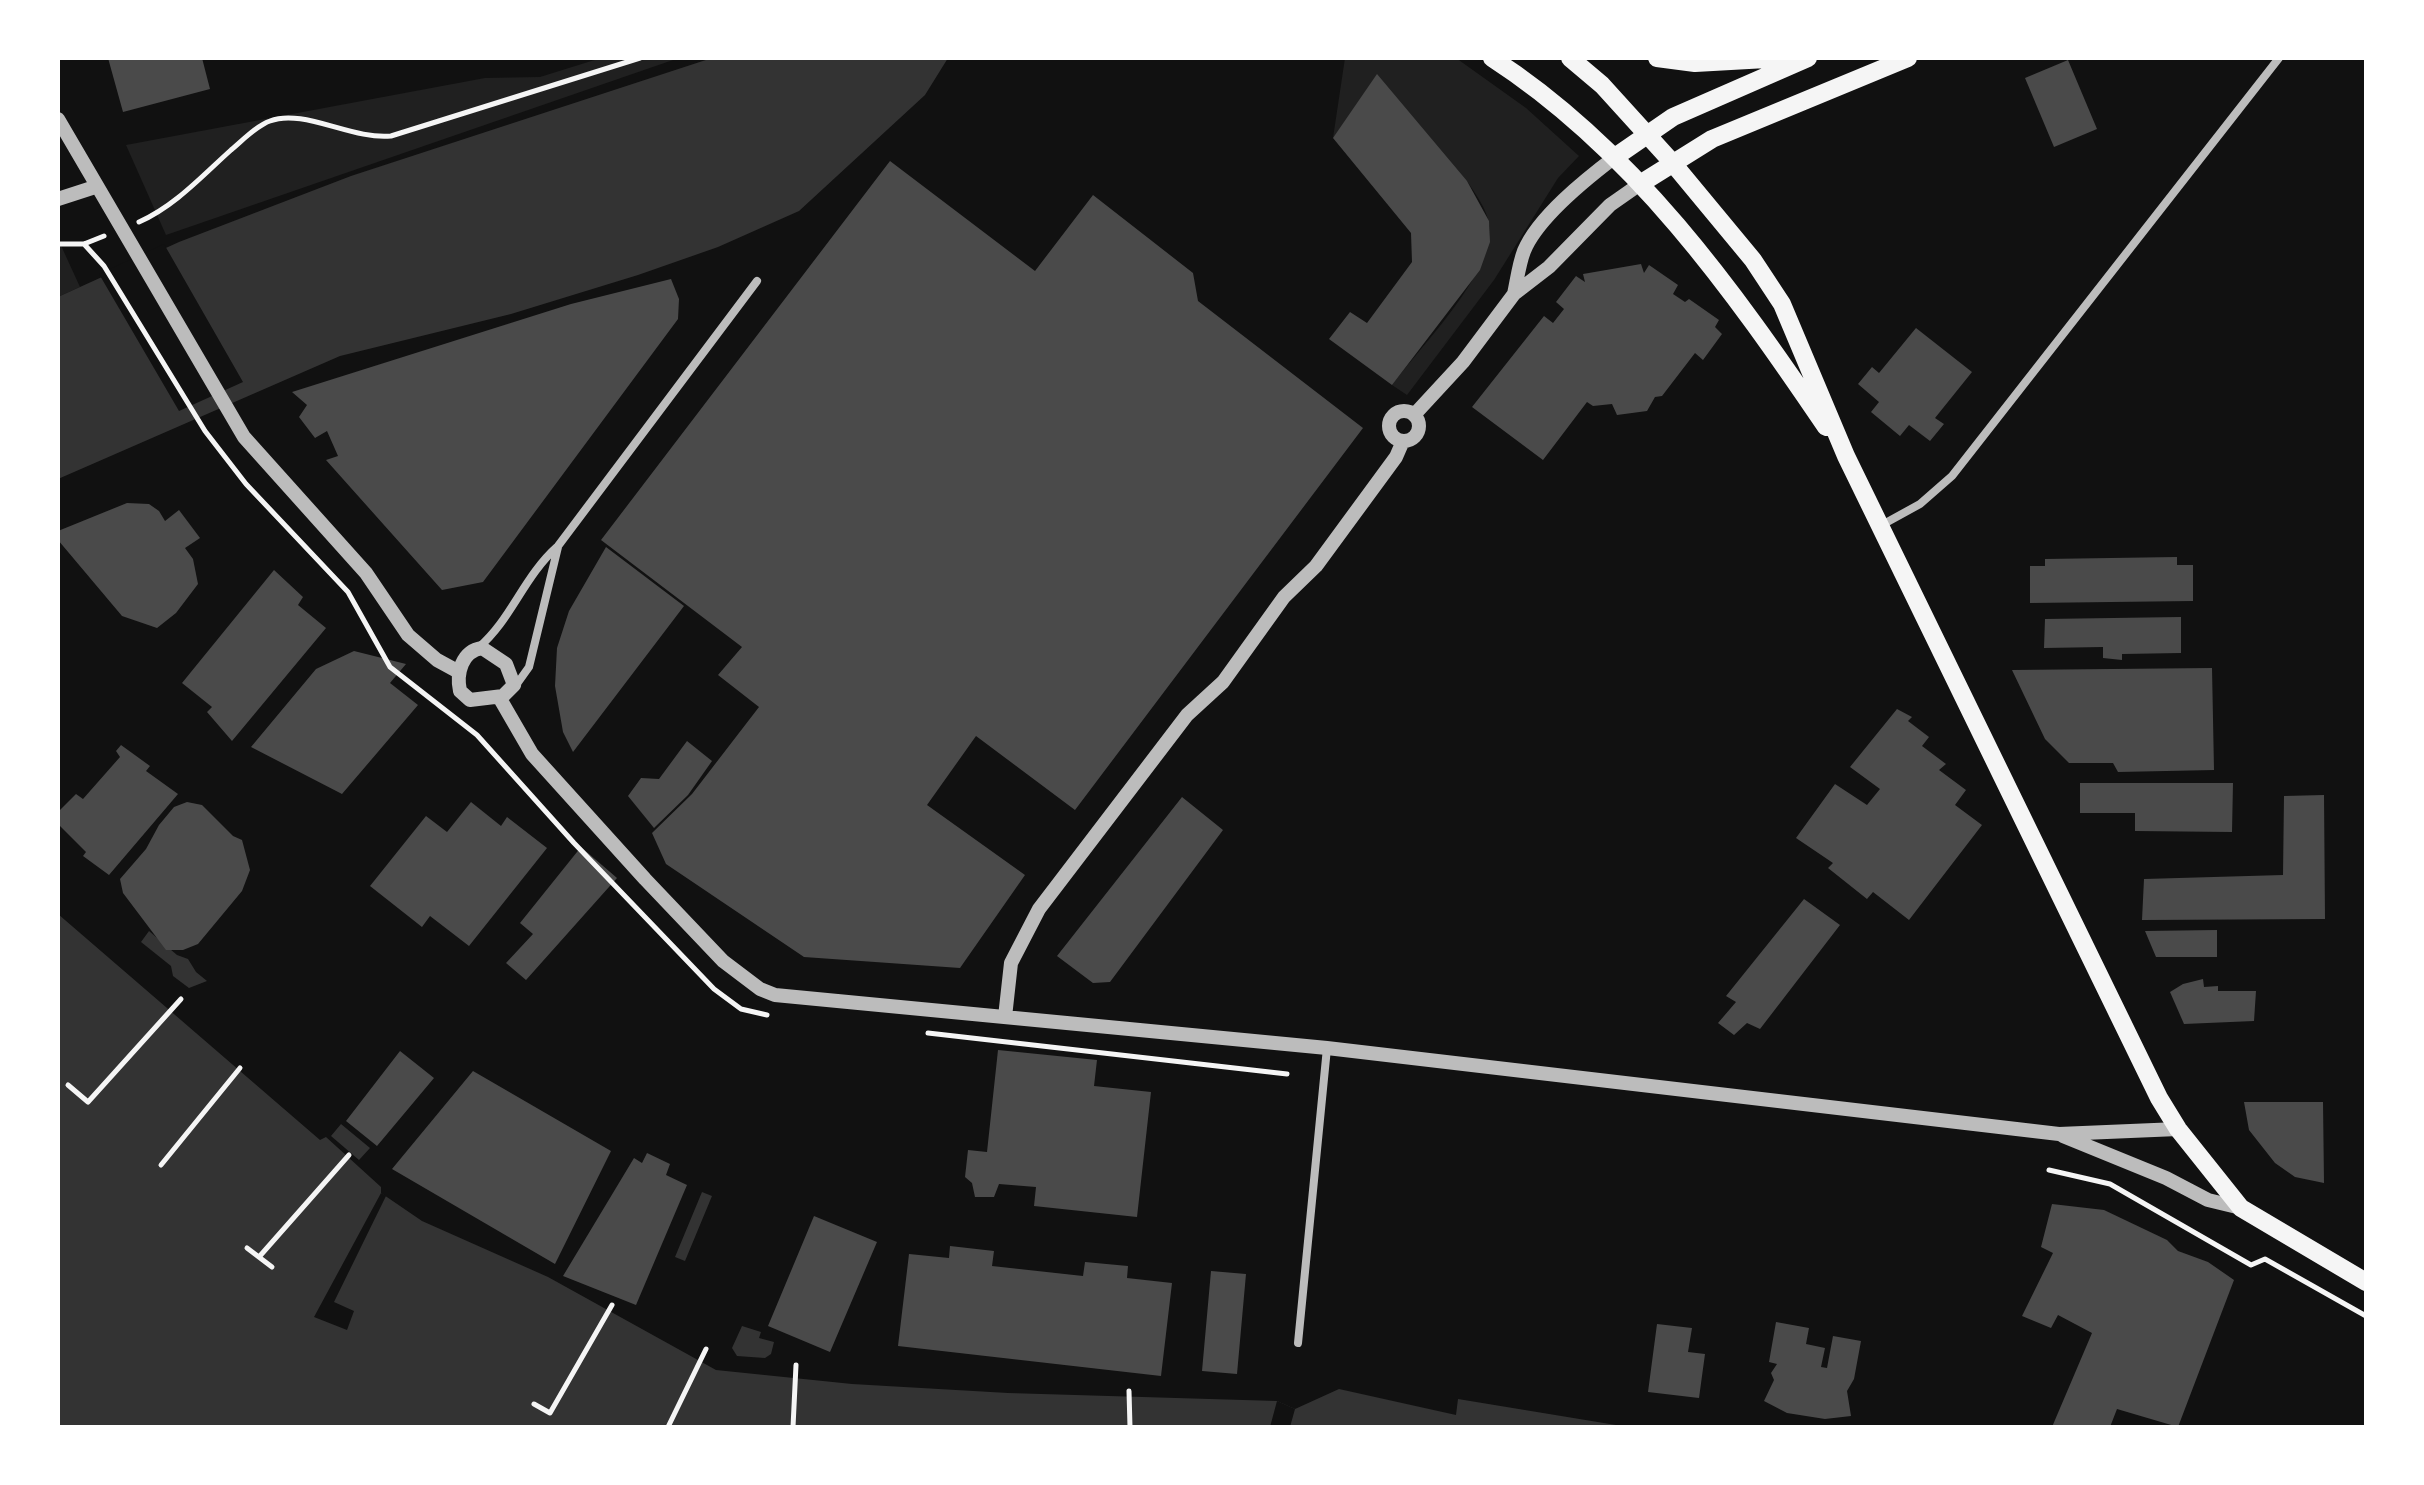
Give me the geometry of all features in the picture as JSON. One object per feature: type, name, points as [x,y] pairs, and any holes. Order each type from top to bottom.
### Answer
[{"type":"main road","points":[[1492,58],[1532,84],[1615,157],[1640,184],[1748,312],[1846,456]]},
{"type":"main road","points":[[1570,58],[1671,161],[1753,260],[1797,330],[1846,456],[2159,1098],[2178,1129],[2241,1208],[2366,1282]]},
{"type":"main road","points":[[1657,58],[1695,63],[1784,58]]},
{"type":"main road","points":[[1615,157],[1646,133],[1696,106],[1808,58]]},
{"type":"main road","points":[[1640,184],[1671,161],[1712,139],[1908,58]]},
{"type":"street","points":[[1880,526],[1920,504],[1952,476],[2279,58]]},
{"type":"street","points":[[58,119],[216,394],[261,458],[366,573],[402,629],[437,660],[459,672]]},
{"type":"street","points":[[1514,294],[1524,251],[1534,236],[1585,180],[1615,157]]},
{"type":"street","points":[[1414,415],[1463,362],[1514,294],[1549,267],[1610,205],[1640,184]]},
{"type":"street","points":[[58,199],[95,187]]},
{"type":"street","points":[[558,546],[528,670],[505,694],[479,700],[464,697],[458,687],[459,672],[468,654],[478,649],[497,629],[532,572],[558,546],[757,281]]},
{"type":"street","points":[[1405,412],[1414,415],[1419,423],[1418,432],[1412,439],[1403,441],[1391,433],[1392,418],[1405,412]]},
{"type":"street","points":[[1005,1017],[1011,963],[1039,909],[1187,715],[1223,682],[1284,597],[1316,566],[1396,457],[1403,441]]},
{"type":"street","points":[[478,649],[489,650],[506,664],[514,677],[505,694]]},
{"type":"street","points":[[505,694],[532,754],[551,777],[723,961],[760,989],[775,995],[1327,1048],[2059,1134],[2178,1129]]},
{"type":"street","points":[[1298,1343],[1327,1048]]},
{"type":"street","points":[[2059,1134],[2166,1178],[2208,1200],[2241,1208]]},
{"type":"path","points":[[58,244],[84,244],[161,212],[250,133],[271,120],[296,118],[370,138],[391,136],[640,58]]},
{"type":"path","points":[[84,244],[104,266],[189,407],[246,484],[348,592],[390,667],[477,735],[584,854],[714,989],[741,1009],[780,1017]]},
{"type":"path","points":[[68,1085],[88,1102],[181,999]]},
{"type":"path","points":[[915,1031],[1287,1074]]},
{"type":"path","points":[[161,1165],[240,1068]]},
{"type":"path","points":[[259,1257],[349,1155]]},
{"type":"path","points":[[2049,1170],[2110,1184],[2251,1265],[2265,1259],[2366,1316]]},
{"type":"path","points":[[247,1248],[272,1267]]},
{"type":"path","points":[[534,1404],[550,1413],[612,1305]]},
{"type":"path","points":[[668,1427],[706,1349]]},
{"type":"path","points":[[793,1427],[796,1365]]},
{"type":"path","points":[[1129,1391],[1130,1427]]},
{"type":"shaded area","points":[[601,58],[673,60],[166,235],[126,145],[485,78],[540,77]]},
{"type":"shaded area","points":[[712,58],[948,58],[925,95],[799,211],[718,247],[638,275],[511,314],[340,356],[58,479],[58,297],[179,242],[351,176]]},
{"type":"shaded area","points":[[1345,58],[1456,58],[1526,108],[1579,156],[1558,178],[1494,280],[1407,395],[1392,385],[1469,286],[1488,243],[1488,218],[1467,181],[1333,138]]},
{"type":"shaded area","points":[[58,239],[80,287],[58,297]]},
{"type":"shaded area","points":[[58,914],[320,1140],[326,1137],[381,1187],[381,1193],[422,1221],[548,1277],[716,1370],[852,1384],[1008,1393],[1277,1401],[1295,1409],[1339,1389],[1456,1415],[1458,1399],[1628,1427],[58,1427]]},
{"type":"shaded area","points":[[149,931],[177,955],[188,959],[196,972],[207,981],[189,988],[173,976],[171,966],[141,942]]},
{"type":"shaded area","points":[[341,1124],[370,1148],[359,1160],[331,1136]]},
{"type":"shaded area","points":[[702,1192],[712,1196],[685,1261],[675,1257]]},
{"type":"shaded area","points":[[742,1326],[761,1332],[759,1338],[774,1342],[771,1354],[765,1358],[737,1356],[732,1348]]},
{"type":"pier","points":[[164,244],[243,382],[179,411],[99,274]]},
{"type":"pier","points":[[381,1193],[386,1196],[334,1302],[354,1311],[347,1330],[314,1317]]},
{"type":"pier","points":[[1277,1401],[1295,1409],[1290,1427],[1270,1427]]},
{"type":"building","points":[[108,58],[202,58],[210,89],[123,112]]},
{"type":"building","points":[[2068,60],[2097,129],[2054,147],[2025,78]]},
{"type":"building","points":[[1377,74],[1467,181],[1489,221],[1490,242],[1480,270],[1392,385],[1329,339],[1350,312],[1367,323],[1412,262],[1411,233],[1333,138]]},
{"type":"building","points":[[890,161],[1035,271],[1093,195],[1193,273],[1198,301],[1363,428],[1075,810],[976,736],[927,805],[1025,875],[960,968],[804,957],[666,864],[652,833],[692,794],[759,707],[718,675],[742,647],[601,540]]},
{"type":"building","points":[[1641,264],[1644,273],[1649,265],[1678,285],[1673,294],[1685,302],[1689,299],[1719,320],[1715,327],[1722,334],[1703,360],[1695,353],[1662,396],[1655,397],[1647,411],[1617,415],[1612,404],[1593,406],[1587,402],[1543,460],[1472,407],[1544,316],[1553,323],[1564,309],[1556,302],[1576,276],[1585,282],[1583,274]]},
{"type":"building","points":[[671,279],[679,299],[678,319],[483,582],[442,590],[326,460],[338,456],[327,431],[315,438],[299,417],[307,405],[292,392],[571,304]]},
{"type":"building","points":[[1916,328],[1972,372],[1935,418],[1944,424],[1930,441],[1909,425],[1900,436],[1871,412],[1879,402],[1858,384],[1872,367],[1879,373]]},
{"type":"building","points":[[127,503],[149,504],[159,511],[165,521],[179,510],[200,538],[185,548],[193,559],[198,584],[176,613],[157,628],[122,616],[58,540],[58,531]]},
{"type":"building","points":[[606,547],[684,606],[573,752],[563,732],[555,686],[557,648],[569,611]]},
{"type":"building","points":[[2177,557],[2177,565],[2193,565],[2193,601],[2030,603],[2030,566],[2045,566],[2045,559]]},
{"type":"building","points":[[274,570],[303,597],[298,605],[326,628],[232,741],[207,712],[212,707],[182,683]]},
{"type":"building","points":[[2181,617],[2181,653],[2122,654],[2122,660],[2103,658],[2103,647],[2044,648],[2045,619]]},
{"type":"building","points":[[354,651],[406,664],[390,683],[418,705],[342,794],[251,747],[316,669]]},
{"type":"building","points":[[2212,668],[2214,770],[2118,772],[2113,763],[2069,763],[2045,739],[2012,670]]},
{"type":"building","points":[[1897,709],[1912,717],[1908,721],[1929,737],[1922,746],[1946,764],[1939,770],[1966,790],[1955,805],[1982,825],[1909,920],[1873,892],[1867,899],[1828,868],[1833,863],[1796,838],[1835,784],[1867,805],[1880,789],[1850,767]]},
{"type":"building","points":[[687,741],[712,761],[688,795],[654,828],[628,796],[641,778],[659,779]]},
{"type":"building","points":[[121,745],[150,766],[146,771],[178,794],[109,875],[83,856],[86,852],[58,824],[58,812],[76,794],[83,799],[120,757],[116,751]]},
{"type":"building","points":[[2080,783],[2233,783],[2232,832],[2135,831],[2135,813],[2080,813]]},
{"type":"building","points":[[2324,795],[2325,919],[2142,920],[2144,879],[2283,875],[2284,796]]},
{"type":"building","points":[[1182,797],[1223,830],[1110,982],[1093,983],[1057,956]]},
{"type":"building","points":[[187,802],[202,805],[233,836],[242,840],[250,870],[242,891],[198,944],[183,950],[166,950],[123,893],[120,879],[146,849],[159,825],[174,807]]},
{"type":"building","points":[[471,802],[501,826],[507,817],[547,848],[469,946],[430,916],[422,927],[370,886],[426,816],[447,832]]},
{"type":"building","points":[[581,847],[617,878],[526,980],[506,963],[533,934],[520,923]]},
{"type":"building","points":[[1804,899],[1840,925],[1760,1029],[1747,1023],[1734,1035],[1718,1023],[1736,1002],[1726,996]]},
{"type":"building","points":[[2217,930],[2217,957],[2156,957],[2145,931]]},
{"type":"building","points":[[2203,979],[2204,987],[2218,986],[2218,991],[2256,991],[2254,1021],[2184,1024],[2170,992],[2183,984]]},
{"type":"building","points":[[998,1050],[1097,1060],[1094,1086],[1151,1092],[1137,1217],[1034,1206],[1036,1187],[999,1184],[994,1197],[975,1197],[972,1183],[965,1177],[968,1150],[987,1152]]},
{"type":"building","points":[[400,1051],[434,1078],[377,1146],[346,1121]]},
{"type":"building","points":[[473,1071],[611,1151],[555,1264],[392,1169]]},
{"type":"building","points":[[2244,1102],[2323,1102],[2324,1183],[2295,1177],[2275,1163],[2249,1130]]},
{"type":"building","points":[[647,1153],[670,1164],[666,1175],[687,1185],[636,1305],[563,1276],[634,1158],[642,1163]]},
{"type":"building","points":[[2052,1204],[2104,1210],[2167,1240],[2178,1251],[2208,1262],[2234,1280],[2178,1427],[2117,1409],[2110,1427],[2052,1427],[2092,1333],[2058,1315],[2051,1328],[2022,1316],[2053,1253],[2041,1247]]},
{"type":"building","points":[[814,1216],[877,1242],[830,1352],[768,1326]]},
{"type":"building","points":[[950,1246],[994,1251],[992,1266],[1083,1276],[1085,1262],[1128,1266],[1127,1278],[1172,1283],[1161,1376],[898,1346],[909,1254],[949,1258]]},
{"type":"building","points":[[1211,1271],[1246,1274],[1237,1374],[1202,1371]]},
{"type":"building","points":[[1776,1322],[1809,1328],[1806,1344],[1825,1348],[1821,1367],[1827,1368],[1833,1336],[1861,1341],[1854,1379],[1847,1391],[1851,1416],[1825,1419],[1787,1413],[1764,1401],[1774,1380],[1771,1373],[1777,1364],[1769,1362]]},
{"type":"building","points":[[1657,1324],[1692,1328],[1688,1352],[1705,1354],[1699,1398],[1648,1392]]}]
